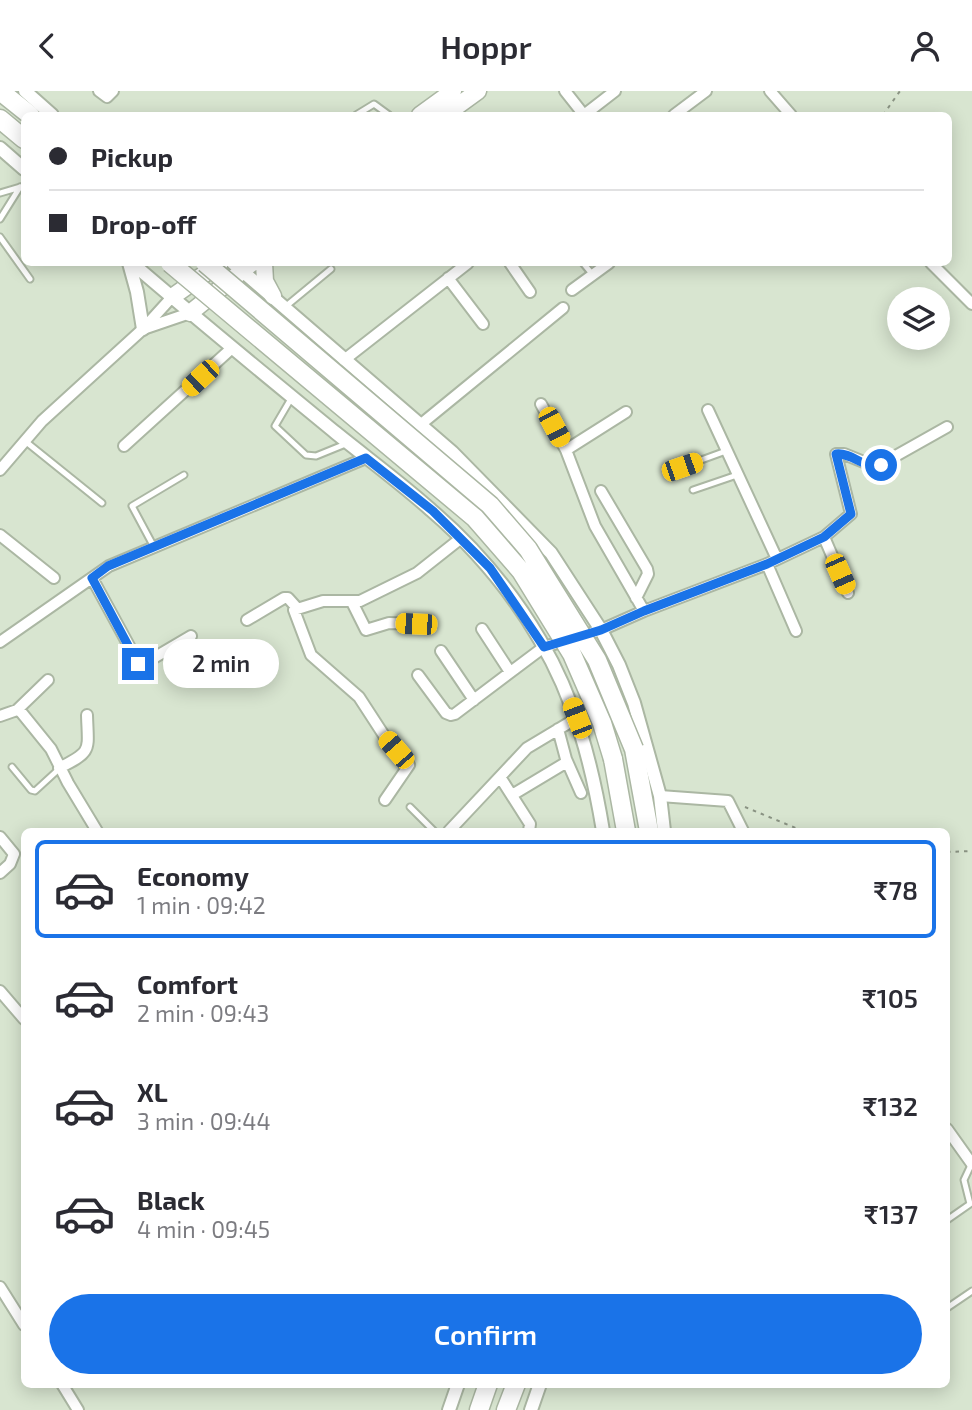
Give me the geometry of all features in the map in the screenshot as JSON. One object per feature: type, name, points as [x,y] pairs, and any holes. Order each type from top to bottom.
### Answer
[{"type":"highway","points":[[0,91],[26,112]]},
{"type":"highway","points":[[0,119],[21,136]]},
{"type":"highway","points":[[174,266],[475,518],[521,571],[572,654],[602,723],[613,759],[625,828]]},
{"type":"highway","points":[[209,266],[490,505],[528,548],[597,660],[634,750],[648,828]]},
{"type":"highway","points":[[479,1410],[487,1388]]},
{"type":"highway","points":[[506,1410],[514,1388]]},
{"type":"main road","points":[[424,112],[453,91]]},
{"type":"main road","points":[[449,112],[478,91]]},
{"type":"main road","points":[[172,297],[216,266]]},
{"type":"main road","points":[[190,313],[242,266]]},
{"type":"main road","points":[[264,266],[265,281],[279,302]]},
{"type":"street","points":[[25,91],[49,112]]},
{"type":"street","points":[[99,91],[107,96],[113,91]]},
{"type":"street","points":[[565,91],[582,112]]},
{"type":"street","points":[[588,112],[615,91]]},
{"type":"street","points":[[678,112],[706,91]]},
{"type":"street","points":[[770,91],[788,112]]},
{"type":"street","points":[[0,148],[21,166]]},
{"type":"street","points":[[132,266],[143,329]]},
{"type":"street","points":[[135,266],[433,511],[490,568],[545,651],[564,686],[577,718],[594,781],[602,828]]},
{"type":"street","points":[[244,266],[279,302],[452,452],[551,553],[603,634],[619,665],[634,703],[660,796],[664,828]]},
{"type":"street","points":[[344,360],[463,266]]},
{"type":"street","points":[[512,266],[530,292]]},
{"type":"street","points":[[572,290],[605,266]]},
{"type":"street","points":[[934,266],[972,304]]},
{"type":"street","points":[[448,278],[483,324]]},
{"type":"street","points":[[0,470],[42,421],[143,329],[172,297]]},
{"type":"street","points":[[420,425],[562,308]]},
{"type":"street","points":[[143,329],[190,313]]},
{"type":"street","points":[[124,446],[232,348]]},
{"type":"street","points":[[541,404],[566,450],[595,526],[644,611]]},
{"type":"street","points":[[708,411],[772,561],[796,631]]},
{"type":"street","points":[[566,450],[626,412]]},
{"type":"street","points":[[418,675],[449,715],[455,714],[510,672],[545,651],[603,634],[644,611],[772,561],[824,537],[851,514],[836,454],[844,454],[876,467],[947,427]]},
{"type":"street","points":[[0,642],[108,566],[366,458]]},
{"type":"street","points":[[601,491],[647,569],[647,577],[636,598]]},
{"type":"street","points":[[0,535],[54,578]]},
{"type":"street","points":[[824,537],[848,593]]},
{"type":"street","points":[[384,800],[409,765],[385,737],[359,697],[311,655],[293,613],[297,608],[323,601],[360,601],[412,576],[460,539]]},
{"type":"street","points":[[92,578],[140,666],[191,636]]},
{"type":"street","points":[[247,620],[284,598],[297,608]]},
{"type":"street","points":[[352,602],[366,630],[393,623],[416,624]]},
{"type":"street","points":[[482,629],[510,672]]},
{"type":"street","points":[[440,652],[474,699]]},
{"type":"street","points":[[0,716],[17,710],[48,680]]},
{"type":"street","points":[[17,710],[48,745],[95,828]]},
{"type":"street","points":[[59,768],[84,756],[88,748],[87,715]]},
{"type":"street","points":[[457,828],[527,748],[577,718]]},
{"type":"street","points":[[558,729],[567,762],[581,793]]},
{"type":"street","points":[[512,795],[567,762]]},
{"type":"street","points":[[500,777],[530,824],[529,828]]},
{"type":"street","points":[[660,796],[728,800],[742,828]]},
{"type":"street","points":[[0,837],[14,853],[10,864],[0,873]]},
{"type":"street","points":[[0,991],[21,1016]]},
{"type":"street","points":[[950,1133],[972,1163]]},
{"type":"street","points":[[0,1287],[21,1320]]},
{"type":"street","points":[[64,1388],[78,1410]]},
{"type":"street","points":[[449,1410],[456,1388]]},
{"type":"street","points":[[531,1410],[539,1388]]},
{"type":"lane","points":[[361,112],[374,104],[385,112]]},
{"type":"lane","points":[[0,193],[21,187]]},
{"type":"lane","points":[[0,219],[21,188]]},
{"type":"lane","points":[[0,237],[30,279]]},
{"type":"lane","points":[[586,266],[593,275]]},
{"type":"lane","points":[[279,302],[331,269]]},
{"type":"lane","points":[[292,397],[275,426],[306,455],[310,457],[348,443]]},
{"type":"lane","points":[[26,441],[102,503]]},
{"type":"lane","points":[[682,467],[726,451]]},
{"type":"lane","points":[[154,547],[132,506],[184,475]]},
{"type":"lane","points":[[693,490],[737,475]]},
{"type":"lane","points":[[12,767],[31,790],[35,791],[59,768]]},
{"type":"lane","points":[[410,807],[431,828]]},
{"type":"lane","points":[[950,1218],[970,1204],[964,1180],[972,1163]]},
{"type":"lane","points":[[950,1306],[972,1291]]},
{"type":"path","points":[[885,112],[900,91]]},
{"type":"path","points":[[728,800],[796,828]]},
{"type":"path","points":[[950,852],[972,851]]},
{"type":"route","points":[[138,664],[92,578],[108,566],[366,458],[433,511],[490,568],[544,647],[601,630],[767,564],[824,537],[851,514],[836,454],[844,454],[871,466],[881,465]]}]
